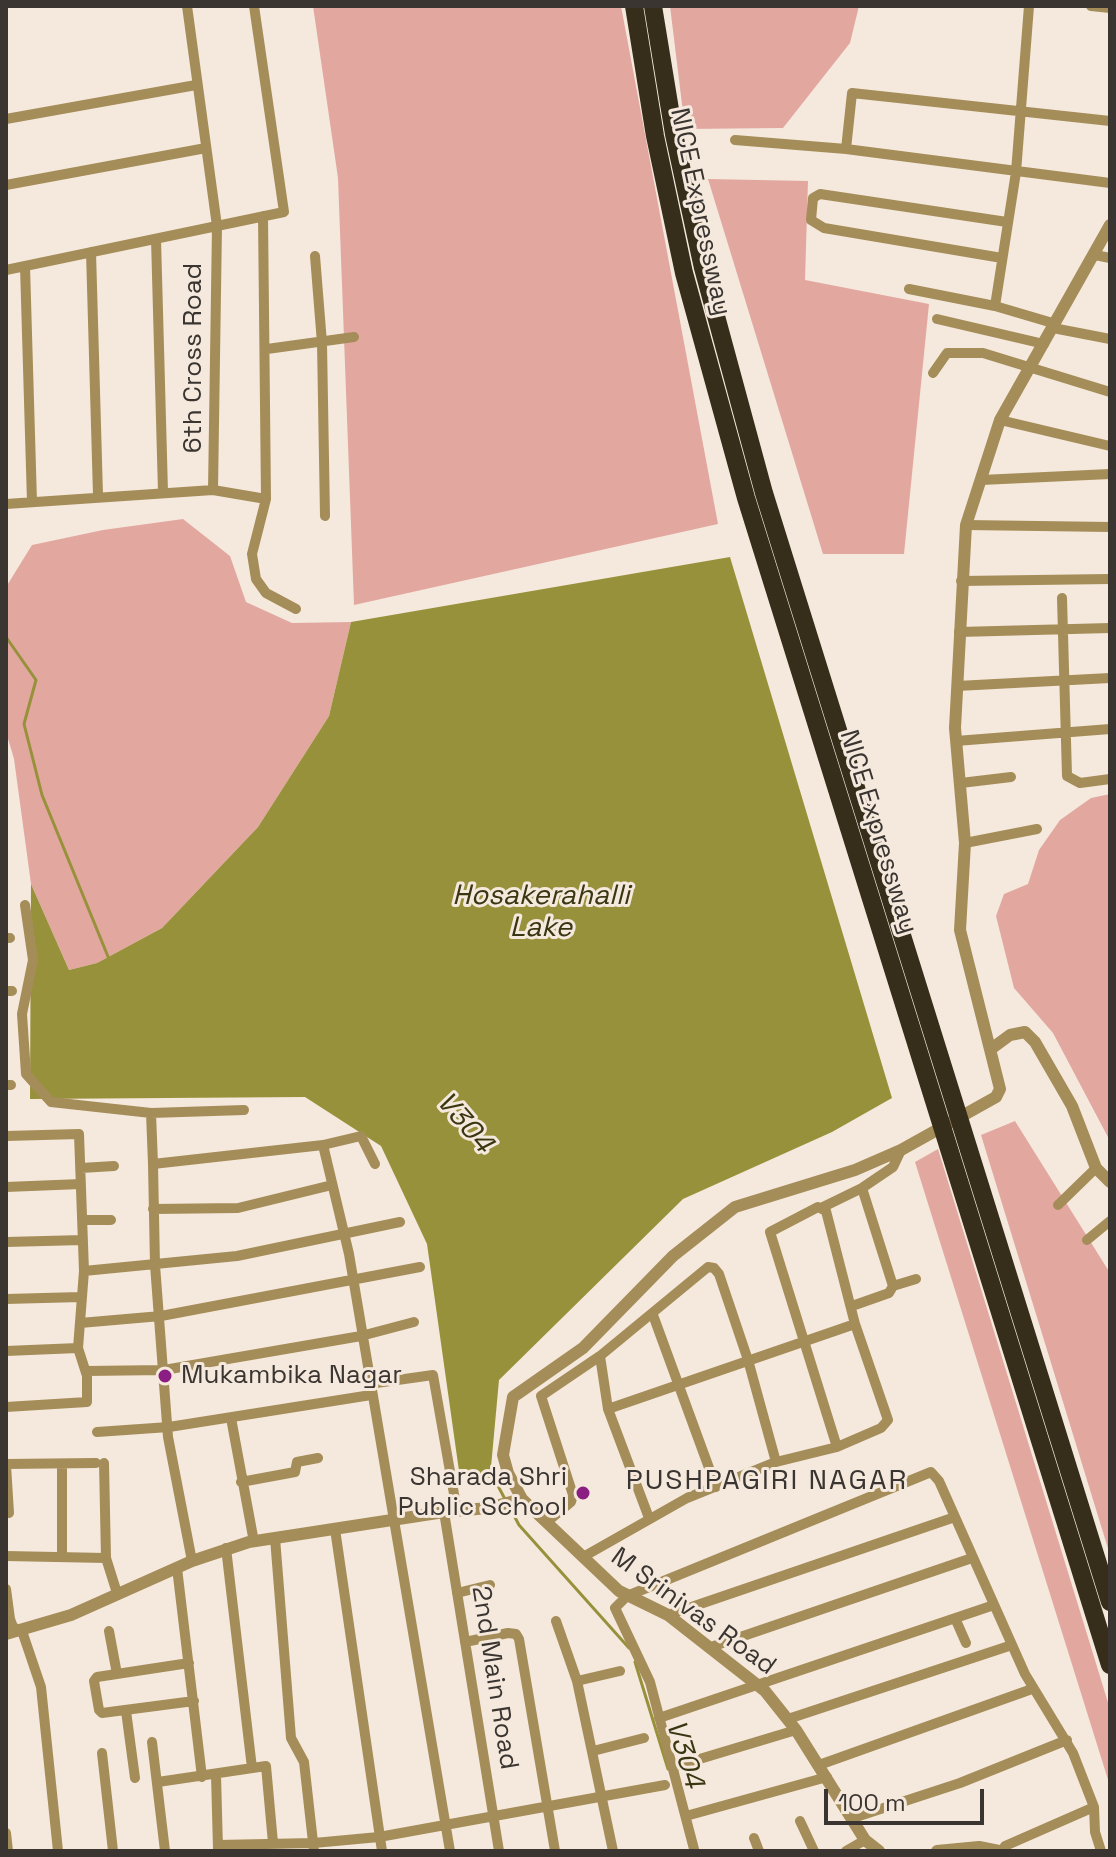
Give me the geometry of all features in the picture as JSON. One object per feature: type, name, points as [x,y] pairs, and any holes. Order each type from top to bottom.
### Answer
[{"type":"highway","name":"NICE Expressway","points":[[634,6],[655,136],[709,368],[746,498],[1110,1602]]},
{"type":"highway","name":"NICE Expressway","points":[[653,6],[674,134],[703,268],[732,377],[948,1109]]},
{"type":"highway","name":"NICE Expressway","points":[[963,1156],[1110,1665]]},
{"type":"street","name":"6th Cross Road","points":[[187,6],[217,226],[213,490]]},
{"type":"street","points":[[6,270],[284,212],[254,6]]},
{"type":"street","points":[[995,306],[1016,172],[1029,6]]},
{"type":"street","points":[[1091,6],[1110,8]]},
{"type":"street","points":[[6,119],[196,85]]},
{"type":"street","points":[[846,149],[852,93],[1110,121]]},
{"type":"street","points":[[735,140],[846,149],[1110,183]]},
{"type":"street","points":[[6,185],[206,148]]},
{"type":"street","points":[[1002,258],[824,228],[811,220],[813,198],[820,194],[1007,222]]},
{"type":"street","points":[[263,216],[267,349],[266,499],[252,554],[256,579],[266,593],[296,609]]},
{"type":"street","points":[[6,1634],[71,1615],[226,1548],[517,1501],[503,1455],[513,1397],[583,1348],[673,1256],[735,1207],[855,1170],[901,1150],[996,1097],[1000,1079],[960,930],[965,843],[956,741],[961,581],[966,525],[1000,420],[1110,225]]},
{"type":"street","points":[[156,239],[163,492]]},
{"type":"street","points":[[91,252],[98,495]]},
{"type":"street","points":[[1095,255],[1110,258]]},
{"type":"street","points":[[315,256],[322,343],[325,516]]},
{"type":"street","points":[[25,266],[32,502]]},
{"type":"street","points":[[909,289],[995,306],[1054,326],[1110,339]]},
{"type":"street","points":[[937,319],[1044,344]]},
{"type":"street","points":[[267,349],[354,337]]},
{"type":"street","points":[[933,373],[951,352],[994,354],[1030,369],[1110,392]]},
{"type":"street","points":[[1000,420],[1110,446]]},
{"type":"street","points":[[981,480],[1110,474]]},
{"type":"street","points":[[6,504],[98,495],[213,490],[266,499]]},
{"type":"street","points":[[966,525],[1110,527]]},
{"type":"street","points":[[961,581],[1110,579]]},
{"type":"street","points":[[1062,598],[1065,730],[1070,780],[1080,783],[1110,779]]},
{"type":"street","points":[[959,632],[1110,628]]},
{"type":"street","points":[[957,686],[1110,678]]},
{"type":"street","points":[[956,741],[1065,730],[1110,729]]},
{"type":"street","points":[[961,783],[1011,777]]},
{"type":"street","points":[[965,843],[1037,829]]},
{"type":"street","points":[[25,905],[33,960],[22,1014],[26,1074],[51,1102],[151,1113],[244,1110]]},
{"type":"street","points":[[991,1049],[1010,1035],[1025,1032],[1035,1042],[1072,1106],[1096,1168],[1110,1182]]},
{"type":"street","points":[[151,1113],[155,1265],[169,1427],[192,1561]]},
{"type":"street","points":[[6,1136],[79,1134],[84,1271],[78,1348],[86,1371],[87,1402],[6,1407]]},
{"type":"street","points":[[153,1164],[323,1145],[361,1136],[375,1164]]},
{"type":"street","points":[[323,1145],[353,1280],[450,1851]]},
{"type":"street","points":[[837,1447],[770,1232],[862,1188],[893,1167],[901,1150]]},
{"type":"street","points":[[81,1168],[114,1166]]},
{"type":"street","points":[[1058,1205],[1096,1168]]},
{"type":"street","points":[[6,1187],[81,1184]]},
{"type":"street","points":[[153,1209],[238,1208],[332,1185]]},
{"type":"street","points":[[862,1188],[893,1286]]},
{"type":"street","points":[[583,1557],[649,1518],[716,1487],[776,1462],[837,1447],[881,1428],[888,1420],[855,1324],[823,1207]]},
{"type":"street","points":[[83,1220],[111,1220]]},
{"type":"street","points":[[1087,1240],[1110,1221]]},
{"type":"street","points":[[84,1271],[237,1256],[400,1222]]},
{"type":"street","points":[[6,1242],[83,1240]]},
{"type":"street","points":[[80,1323],[161,1316],[420,1267]]},
{"type":"street","points":[[547,1522],[571,1502],[573,1495],[541,1396],[600,1356],[708,1267],[714,1268],[748,1360],[776,1462]]},
{"type":"street","points":[[852,1306],[889,1293],[893,1286],[916,1279]]},
{"type":"street","points":[[6,1299],[81,1297]]},
{"type":"street","points":[[653,1315],[716,1487]]},
{"type":"street","points":[[86,1371],[164,1370],[361,1336],[414,1322]]},
{"type":"street","points":[[608,1409],[804,1339],[855,1324]]},
{"type":"street","points":[[6,1351],[78,1348]]},
{"type":"street","points":[[600,1356],[608,1409],[649,1518]]},
{"type":"street","name":"2nd Main Road","points":[[370,1389],[433,1375],[457,1593],[499,1851]]},
{"type":"street","points":[[97,1432],[169,1427],[231,1418],[370,1389]]},
{"type":"street","points":[[231,1418],[254,1542]]},
{"type":"street","points":[[241,1482],[295,1472],[297,1462],[318,1458]]},
{"type":"street","points":[[9,1513],[6,1464],[100,1463],[106,1558],[117,1593]]},
{"type":"street","points":[[62,1464],[62,1556]]},
{"type":"street","points":[[694,1849],[645,1668],[615,1608],[627,1596],[931,1472],[939,1481],[1032,1689],[1067,1740],[1094,1807],[1095,1832],[1101,1851]]},
{"type":"street","name":"M Srinivas Road","points":[[517,1501],[547,1522],[627,1596],[668,1615],[756,1683],[796,1730],[871,1846]]},
{"type":"street","points":[[668,1615],[955,1517]]},
{"type":"street","points":[[335,1529],[382,1851]]},
{"type":"street","points":[[275,1538],[291,1738],[304,1762],[314,1847]]},
{"type":"street","points":[[226,1548],[252,1768]]},
{"type":"street","points":[[6,1556],[106,1558]]},
{"type":"street","points":[[711,1647],[972,1558]]},
{"type":"street","points":[[177,1568],[202,1777]]},
{"type":"street","points":[[457,1593],[490,1585]]},
{"type":"street","points":[[6,1589],[13,1627],[22,1631],[41,1687],[58,1851]]},
{"type":"street","points":[[659,1718],[994,1605]]},
{"type":"street","points":[[955,1618],[966,1643]]},
{"type":"street","points":[[556,1621],[577,1681],[613,1851]]},
{"type":"street","points":[[109,1631],[117,1674]]},
{"type":"street","points":[[465,1642],[508,1633],[516,1634],[519,1639],[555,1851]]},
{"type":"street","points":[[788,1719],[1012,1645]]},
{"type":"street","points":[[189,1663],[94,1679],[99,1710],[105,1714],[194,1701]]},
{"type":"street","points":[[577,1681],[620,1671]]},
{"type":"street","points":[[819,1765],[1032,1689]]},
{"type":"street","points":[[126,1711],[135,1778]]},
{"type":"street","points":[[673,1767],[796,1730]]},
{"type":"street","points":[[593,1751],[644,1738]]},
{"type":"street","points":[[853,1818],[960,1783],[1067,1740]]},
{"type":"street","points":[[152,1742],[165,1851]]},
{"type":"street","points":[[102,1753],[113,1851]]},
{"type":"street","points":[[158,1782],[268,1768],[273,1843]]},
{"type":"street","points":[[216,1775],[218,1848],[273,1843],[314,1847],[665,1785]]},
{"type":"street","points":[[686,1816],[827,1777]]},
{"type":"street","points":[[937,1851],[979,1847],[1001,1851],[1005,1846],[1094,1807]]},
{"type":"street","points":[[800,1821],[814,1851]]},
{"type":"street","points":[[6,1833],[8,1851]]},
{"type":"street","points":[[754,1838],[759,1851]]},
{"type":"street","points":[[846,1851],[871,1846]]},
{"type":"shaded area","points":[[313,6],[621,6],[718,524],[354,605],[338,178]]},
{"type":"shaded area","points":[[670,6],[859,6],[850,43],[783,128],[685,129]]},
{"type":"shaded area","points":[[708,179],[808,181],[805,280],[929,304],[904,554],[823,554]]},
{"type":"shaded area","points":[[183,519],[230,556],[246,602],[292,623],[351,622],[329,716],[258,827],[162,928],[97,963],[69,970],[31,884],[14,759],[6,732],[6,587],[32,545],[103,530]]},
{"type":"shaded area","points":[[1110,794],[1110,1141],[1053,1033],[1014,988],[996,916],[1004,894],[1028,884],[1039,850],[1060,820],[1091,798]]},
{"type":"shaded area","points":[[1015,1121],[1110,1273],[1110,1555],[981,1135]]},
{"type":"shaded area","points":[[938,1149],[1110,1709],[1110,1786],[915,1162]]},
{"type":"water","name":"Hosakerahalli Lake","points":[[730,557],[892,1098],[832,1132],[683,1199],[499,1380],[490,1478],[459,1471],[427,1244],[381,1146],[305,1097],[30,1099],[31,884],[69,970],[97,963],[162,928],[258,827],[329,716],[351,622]]},
{"type":"waterway","name":"V304","points":[[6,637],[36,680],[24,724],[42,795],[109,959]]},
{"type":"waterway","name":"V304","points":[[489,1469],[506,1501]]},
{"type":"waterway","name":"V304","points":[[510,1508],[519,1525],[629,1648]]},
{"type":"waterway","name":"V304","points":[[635,1662],[668,1769]]},
{"type":"place","name":"Mukambika Nagar","points":[[165,1376]]},
{"type":"place","name":"Sharada Shri Public School","points":[[583,1493]]},
{"type":"district","name":"PUSHPAGIRI NAGAR","points":[[767,1481]]}]
